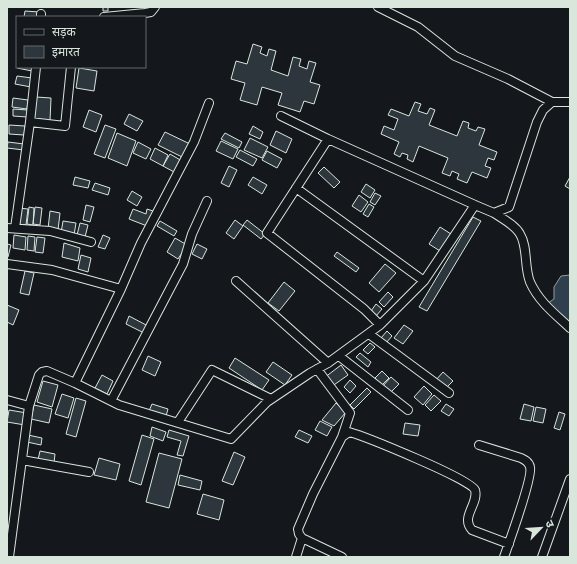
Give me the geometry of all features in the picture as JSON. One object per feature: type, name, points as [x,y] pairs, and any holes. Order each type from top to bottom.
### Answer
[{"type":"street","points":[[114,16],[151,12],[155,7]]},
{"type":"street","points":[[378,7],[418,27],[455,56],[508,79],[552,102],[570,102]]},
{"type":"street","points":[[36,68],[30,122],[11,228],[50,231],[91,242]]},
{"type":"street","points":[[30,122],[65,126],[71,68]]},
{"type":"street","points":[[494,213],[509,207],[537,122],[543,110],[552,102]]},
{"type":"street","points":[[75,383],[121,289],[141,243],[194,142],[209,103]]},
{"type":"street","points":[[281,116],[328,139],[494,213],[519,232],[523,241],[527,274],[531,284],[548,309],[570,328]]},
{"type":"street","points":[[328,139],[267,233],[364,309],[380,325]]},
{"type":"street","points":[[296,188],[424,281]]},
{"type":"street","points":[[111,402],[183,264],[192,234],[207,201]]},
{"type":"street","points":[[9,557],[29,406],[39,375],[42,372],[47,371],[75,383],[111,402],[231,439],[271,399],[339,356],[380,325],[424,281],[475,205]]},
{"type":"street","points":[[7,264],[52,270],[121,289]]},
{"type":"street","points":[[236,281],[328,363]]},
{"type":"street","points":[[369,334],[449,393]]},
{"type":"street","points":[[339,356],[408,410]]},
{"type":"street","points":[[317,369],[350,413],[342,436],[299,524],[299,534],[302,538],[342,557]]},
{"type":"street","points":[[178,422],[212,370],[271,399]]},
{"type":"street","points":[[7,400],[29,406]]},
{"type":"street","points":[[342,436],[349,432],[354,433],[405,453],[468,483],[474,487],[476,491],[468,518],[469,527],[472,530],[509,544]]},
{"type":"street","points":[[479,445],[521,458],[528,462],[531,469],[522,503],[504,557]]},
{"type":"street","points":[[22,460],[89,472]]},
{"type":"street","points":[[542,557],[570,478]]},
{"type":"street","points":[[296,557],[302,538]]},
{"type":"water","points":[[570,275],[570,322],[563,318],[548,303],[554,299],[554,287],[561,276]]},
{"type":"building","points":[[103,7],[108,7],[108,11],[103,11]]},
{"type":"building","points":[[25,11],[39,12],[39,16],[24,16]]},
{"type":"building","points":[[253,44],[262,47],[260,53],[267,56],[269,49],[276,51],[271,70],[288,76],[293,57],[301,59],[299,66],[307,69],[309,61],[316,63],[310,82],[320,85],[314,104],[304,101],[300,112],[278,105],[282,93],[262,87],[257,105],[240,100],[245,83],[231,79],[236,61],[247,64]]},
{"type":"building","points":[[17,68],[33,68],[32,71]]},
{"type":"building","points":[[79,68],[97,71],[94,91],[76,88]]},
{"type":"building","points":[[17,76],[32,78],[31,87],[15,84]]},
{"type":"building","points":[[36,97],[51,98],[50,121],[34,120]]},
{"type":"building","points":[[13,98],[28,100],[27,109],[12,107]]},
{"type":"building","points":[[415,102],[421,104],[418,111],[427,114],[430,108],[435,110],[429,125],[457,136],[463,121],[469,123],[468,128],[476,131],[478,127],[485,129],[479,145],[497,152],[494,160],[488,158],[485,166],[491,168],[487,178],[472,172],[467,183],[457,179],[459,174],[452,171],[450,176],[442,173],[448,158],[419,146],[413,162],[407,159],[408,155],[402,153],[400,157],[394,154],[399,142],[381,134],[384,126],[394,130],[398,119],[388,115],[391,109],[409,116]]},
{"type":"building","points":[[13,109],[28,110],[27,117],[13,116]]},
{"type":"building","points":[[89,110],[102,115],[96,132],[83,127]]},
{"type":"building","points":[[129,114],[143,121],[137,131],[124,124]]},
{"type":"building","points":[[9,125],[25,126],[24,135],[9,134]]},
{"type":"building","points":[[105,125],[116,129],[105,158],[94,154]]},
{"type":"building","points":[[253,126],[263,132],[260,139],[249,134]]},
{"type":"building","points":[[276,131],[292,139],[286,153],[270,145]]},
{"type":"building","points":[[165,132],[190,144],[184,158],[158,145]]},
{"type":"building","points":[[117,133],[136,141],[127,166],[108,158]]},
{"type":"building","points":[[225,133],[242,142],[239,148],[221,139]]},
{"type":"building","points":[[250,138],[268,147],[262,158],[244,150]]},
{"type":"building","points":[[221,141],[238,149],[233,159],[216,151]]},
{"type":"building","points":[[8,142],[24,144],[24,150],[7,148]]},
{"type":"building","points":[[138,142],[151,149],[146,159],[133,153]]},
{"type":"building","points":[[155,148],[168,155],[163,166],[150,159]]},
{"type":"building","points":[[240,150],[257,159],[253,166],[236,157]]},
{"type":"building","points":[[267,151],[282,159],[277,168],[262,160]]},
{"type":"building","points":[[170,154],[182,161],[176,173],[163,166]]},
{"type":"building","points":[[229,166],[237,170],[229,187],[221,183]]},
{"type":"building","points":[[324,167],[340,182],[334,188],[318,173]]},
{"type":"building","points":[[75,177],[90,181],[88,188],[73,185]]},
{"type":"building","points":[[253,177],[267,185],[262,194],[248,185]]},
{"type":"building","points":[[570,177],[570,189],[565,186]]},
{"type":"building","points":[[95,183],[110,188],[108,195],[92,190]]},
{"type":"building","points":[[366,184],[375,190],[370,198],[361,192]]},
{"type":"building","points":[[132,191],[142,197],[137,206],[127,200]]},
{"type":"building","points":[[375,193],[381,196],[375,205],[370,202]]},
{"type":"building","points":[[359,195],[368,202],[361,212],[352,206]]},
{"type":"building","points":[[369,204],[374,207],[368,217],[363,214]]},
{"type":"building","points":[[86,205],[94,207],[90,222],[83,220]]},
{"type":"building","points":[[29,207],[34,208],[33,225],[27,224]]},
{"type":"building","points":[[35,207],[42,208],[40,225],[33,224]]},
{"type":"building","points":[[19,208],[28,209],[26,225],[17,224]]},
{"type":"building","points":[[133,209],[146,214],[147,209],[153,211],[147,226],[129,219]]},
{"type":"building","points":[[50,211],[60,213],[58,230],[48,229]]},
{"type":"building","points":[[473,217],[481,221],[427,311],[419,307]]},
{"type":"building","points":[[235,220],[243,226],[234,239],[226,233]]},
{"type":"building","points":[[247,220],[265,234],[261,239],[243,225]]},
{"type":"building","points":[[63,221],[76,223],[74,235],[61,233]]},
{"type":"building","points":[[160,221],[177,231],[174,236],[157,226]]},
{"type":"building","points":[[80,223],[88,225],[85,237],[77,235]]},
{"type":"building","points":[[440,227],[451,234],[440,251],[429,244]]},
{"type":"building","points":[[14,235],[26,237],[25,250],[13,248]]},
{"type":"building","points":[[103,235],[110,238],[105,249],[98,247]]},
{"type":"building","points":[[28,236],[35,237],[34,251],[27,250]]},
{"type":"building","points":[[37,237],[45,238],[43,253],[35,252]]},
{"type":"building","points":[[175,238],[187,245],[178,259],[167,252]]},
{"type":"building","points":[[64,243],[80,248],[78,261],[62,257]]},
{"type":"building","points":[[7,244],[11,245],[8,257],[7,257]]},
{"type":"building","points":[[197,244],[207,249],[202,259],[192,254]]},
{"type":"building","points":[[337,252],[359,268],[356,272],[334,256]]},
{"type":"building","points":[[81,255],[91,258],[88,272],[78,269]]},
{"type":"building","points":[[385,264],[396,273],[379,292],[369,283]]},
{"type":"building","points":[[25,271],[34,273],[29,295],[20,293]]},
{"type":"building","points":[[284,282],[295,291],[279,311],[268,303]]},
{"type":"building","points":[[388,292],[393,297],[384,307],[379,302]]},
{"type":"building","points":[[376,304],[382,309],[376,316],[371,311]]},
{"type":"building","points":[[7,305],[19,310],[13,325],[7,322]]},
{"type":"building","points":[[129,316],[148,326],[144,333],[126,324]]},
{"type":"building","points":[[404,325],[413,331],[403,344],[394,338]]},
{"type":"building","points":[[387,331],[392,336],[386,343],[381,338]]},
{"type":"building","points":[[370,343],[375,347],[368,354],[363,350]]},
{"type":"building","points":[[360,353],[371,362],[368,367],[356,357]]},
{"type":"building","points":[[148,356],[161,362],[155,376],[142,370]]},
{"type":"building","points":[[235,358],[269,380],[262,390],[229,368]]},
{"type":"building","points":[[273,362],[292,375],[285,385],[266,372]]},
{"type":"building","points":[[341,365],[348,375],[331,387],[324,378]]},
{"type":"building","points":[[382,371],[389,378],[382,385],[375,378]]},
{"type":"building","points":[[443,372],[453,381],[445,389],[436,380]]},
{"type":"building","points":[[102,375],[113,381],[107,394],[95,388]]},
{"type":"building","points":[[391,377],[399,384],[389,394],[382,387]]},
{"type":"building","points":[[350,380],[356,386],[350,393],[344,387]]},
{"type":"building","points":[[43,381],[58,385],[52,407],[37,402]]},
{"type":"building","points":[[424,386],[432,394],[423,405],[414,397]]},
{"type":"building","points":[[367,388],[371,392],[354,409],[350,405]]},
{"type":"building","points":[[62,394],[74,398],[68,418],[55,414]]},
{"type":"building","points":[[434,395],[441,401],[431,411],[425,405]]},
{"type":"building","points":[[76,398],[86,401],[76,437],[66,434]]},
{"type":"building","points":[[336,403],[346,412],[334,426],[322,420]]},
{"type":"building","points":[[152,404],[168,409],[166,416],[149,411]]},
{"type":"building","points":[[446,404],[454,409],[449,416],[441,411]]},
{"type":"building","points":[[524,404],[534,407],[531,421],[520,419]]},
{"type":"building","points":[[34,405],[52,409],[49,423],[31,419]]},
{"type":"building","points":[[536,407],[546,409],[543,423],[533,421]]},
{"type":"building","points":[[9,410],[27,413],[25,425],[7,422]]},
{"type":"building","points":[[559,412],[565,414],[560,430],[554,428]]},
{"type":"building","points":[[320,421],[332,427],[327,436],[315,430]]},
{"type":"building","points":[[405,423],[420,425],[418,436],[403,434]]},
{"type":"building","points":[[152,427],[166,432],[163,441],[150,436]]},
{"type":"building","points":[[169,430],[189,436],[183,456],[177,455],[181,441],[167,437]]},
{"type":"building","points":[[299,430],[312,436],[308,443],[295,437]]},
{"type":"building","points":[[28,435],[42,438],[41,445],[27,442]]},
{"type":"building","points":[[142,435],[154,439],[141,485],[129,481]]},
{"type":"building","points":[[40,451],[55,454],[54,463],[38,460]]},
{"type":"building","points":[[234,452],[245,457],[233,485],[222,481]]},
{"type":"building","points":[[159,453],[182,459],[169,508],[146,502]]},
{"type":"building","points":[[99,458],[120,464],[116,480],[94,475]]},
{"type":"building","points":[[180,475],[202,481],[200,490],[178,485]]},
{"type":"building","points":[[203,494],[224,500],[219,520],[197,514]]}]
